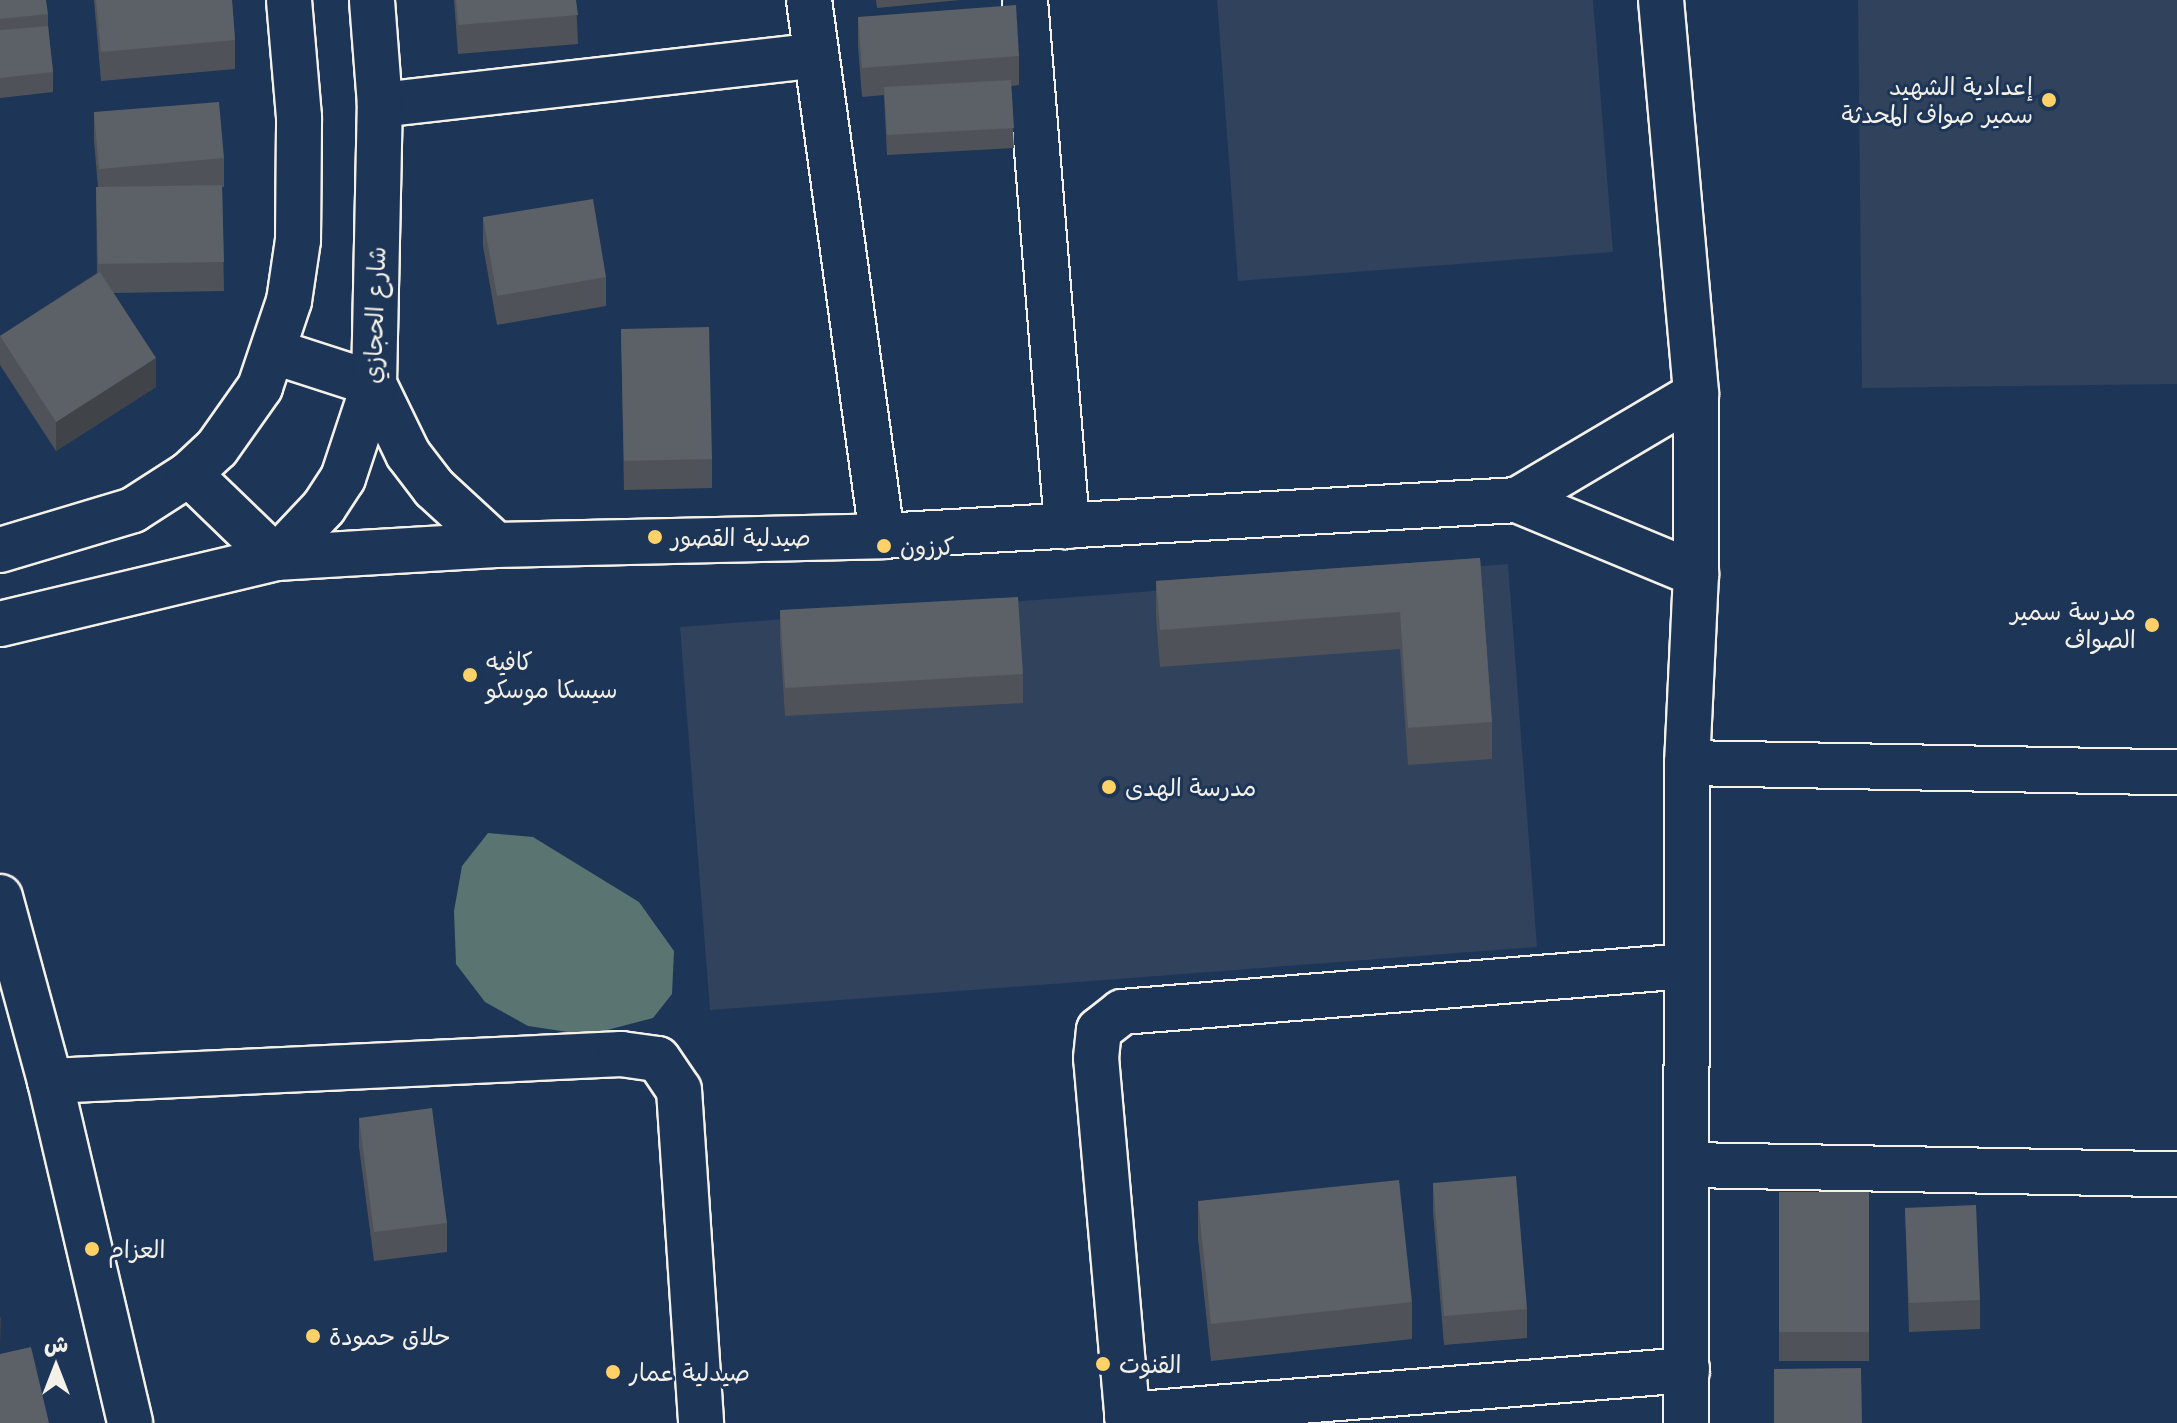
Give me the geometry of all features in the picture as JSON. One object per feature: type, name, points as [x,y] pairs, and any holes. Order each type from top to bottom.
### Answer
[{"type":"street","points":[[0,550],[133,510],[189,474],[241,419],[275,352],[298,240],[299,117],[289,0]]},
{"type":"street","name":"شارع الحجازي","points":[[276,558],[316,516],[343,478],[374,384],[380,105],[372,0]]},
{"type":"street","points":[[809,0],[882,536]]},
{"type":"street","points":[[1025,0],[1067,526]]},
{"type":"street","points":[[1661,0],[1696,394],[1696,574],[1687,763],[1686,966],[1690,1165],[1686,1423]]},
{"type":"street","points":[[380,105],[816,55]]},
{"type":"street","points":[[275,352],[374,384],[408,454],[434,488],[496,545]]},
{"type":"street","points":[[1517,500],[1696,394]]},
{"type":"street","points":[[189,474],[276,558]]},
{"type":"street","points":[[0,624],[276,558],[496,545],[882,536],[1517,500],[1696,574]]},
{"type":"street","points":[[1687,763],[2177,772]]},
{"type":"street","points":[[0,897],[50,1081],[130,1423]]},
{"type":"street","points":[[1686,966],[1122,1012],[1099,1030],[1096,1058],[1128,1419],[1687,1370]]},
{"type":"street","points":[[50,1081],[621,1054],[658,1059],[679,1090],[701,1423]]},
{"type":"street","points":[[1690,1165],[2177,1174]]},
{"type":"shaded area","points":[[1217,0],[1593,0],[1613,252],[1238,281]]},
{"type":"shaded area","points":[[1858,0],[2177,0],[2177,384],[1862,388]]},
{"type":"shaded area","name":"مدرسة الهدى","points":[[1508,564],[1537,947],[710,1010],[680,627]]},
{"type":"green space","points":[[488,833],[533,837],[639,902],[674,951],[672,994],[653,1018],[588,1035],[528,1026],[485,1002],[456,964],[454,911],[462,866]]},
{"type":"building","points":[[0,0],[46,0],[48,14],[0,19]]},
{"type":"building","points":[[96,0],[232,0],[235,40],[101,52]]},
{"type":"building","points":[[456,0],[576,0],[578,15],[458,25]]},
{"type":"building","points":[[1016,5],[1019,56],[862,68],[858,17]]},
{"type":"building","points":[[48,26],[53,72],[0,78],[0,30]]},
{"type":"building","points":[[1011,80],[1014,128],[887,135],[884,87]]},
{"type":"building","points":[[219,102],[224,158],[99,169],[94,112]]},
{"type":"building","points":[[222,185],[224,262],[98,264],[96,187]]},
{"type":"building","points":[[593,199],[606,277],[497,296],[483,217]]},
{"type":"building","points":[[100,272],[156,358],[56,422],[0,336]]},
{"type":"building","points":[[709,327],[712,459],[624,461],[621,329]]},
{"type":"building","points":[[1480,558],[1492,722],[1408,728],[1400,612],[1160,630],[1156,581]]},
{"type":"building","points":[[1018,597],[1023,674],[785,688],[780,610]]},
{"type":"building","points":[[432,1108],[447,1223],[374,1232],[359,1118]]},
{"type":"building","points":[[1516,1176],[1527,1309],[1444,1316],[1433,1183]]},
{"type":"building","points":[[1399,1180],[1412,1302],[1211,1324],[1198,1201]]},
{"type":"building","points":[[1779,1192],[1869,1192],[1869,1332],[1779,1332]]},
{"type":"building","points":[[1976,1205],[1980,1300],[1909,1303],[1905,1208]]},
{"type":"building","points":[[31,1347],[49,1423],[0,1423],[0,1354]]},
{"type":"building","points":[[1861,1368],[1862,1423],[1774,1423],[1774,1369]]},
{"type":"place","name":"إعدادية الشهيد سمير صواف المحدثة","points":[[2049,100]]},
{"type":"place","name":"صيدلية القصور","points":[[655,537]]},
{"type":"place","name":"كرزون","points":[[884,546]]},
{"type":"place","name":"مدرسة سمير الصواف","points":[[2152,625]]},
{"type":"place","name":"كافيه سيسكا موسكو","points":[[470,675]]},
{"type":"place","name":"مدرسة الهدى","points":[[1109,787]]},
{"type":"place","name":"العزام","points":[[92,1249]]},
{"type":"place","name":"حلاق حمودة","points":[[313,1336]]},
{"type":"place","name":"القنوت","points":[[1103,1364]]},
{"type":"place","name":"صيدلية عمار","points":[[613,1372]]}]
